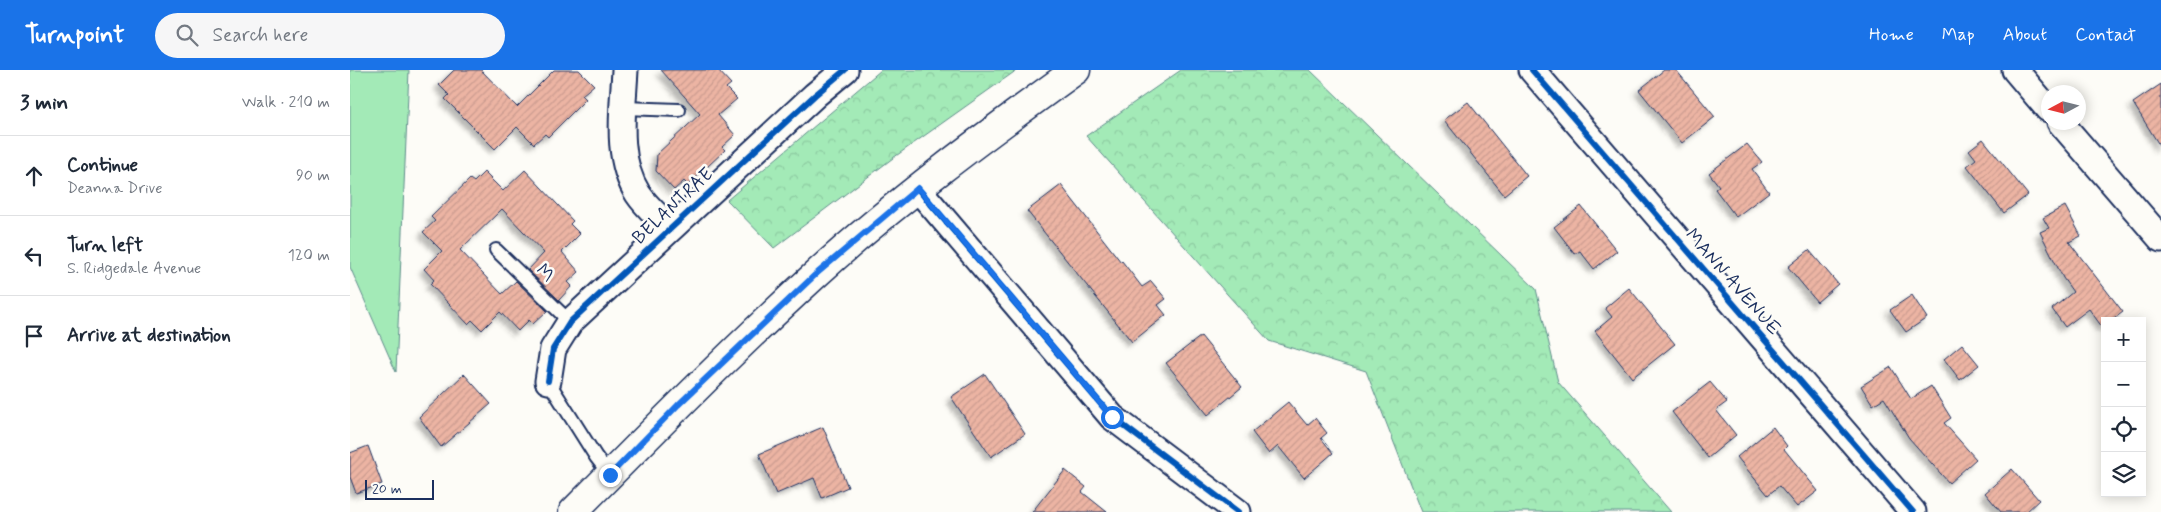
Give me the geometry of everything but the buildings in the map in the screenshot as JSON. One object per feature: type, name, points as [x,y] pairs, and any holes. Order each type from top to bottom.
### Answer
[{"type":"main road","points":[[573,512],[678,405],[815,275],[918,188],[1076,70]]},
{"type":"street","name":"BELANTRAE","points":[[625,70],[622,145],[627,170],[638,194],[669,228]]},
{"type":"street","name":"BELANTRAE","points":[[548,381],[553,349],[570,322],[669,228],[845,70]]},
{"type":"street","name":"MANN AVENUE","points":[[1532,70],[1913,512]]},
{"type":"street","points":[[2015,70],[2041,101]]},
{"type":"street","points":[[2067,130],[2161,240]]},
{"type":"street","points":[[918,188],[1112,417],[1238,512]]},
{"type":"lane","points":[[624,108],[679,110]]},
{"type":"lane","name":"M","points":[[496,250],[570,322]]},
{"type":"lane","points":[[548,381],[596,457],[610,475]]},
{"type":"green space","points":[[350,70],[409,70],[396,372],[350,267]]},
{"type":"green space","points":[[881,70],[1017,70],[893,158],[774,248],[727,200]]},
{"type":"green space","points":[[1181,70],[1310,70],[1536,289],[1558,382],[1671,512],[1421,512],[1366,371],[1269,341],[1086,136]]},
{"type":"cycle path","points":[[548,381],[553,349],[570,322],[815,95],[845,70]]},
{"type":"cycle path","points":[[1532,70],[1913,512]]},
{"type":"cycle path","points":[[918,189],[1112,417],[1238,512]]},
{"type":"route","points":[[610,475],[678,405],[815,275],[918,188],[1112,417]]}]
